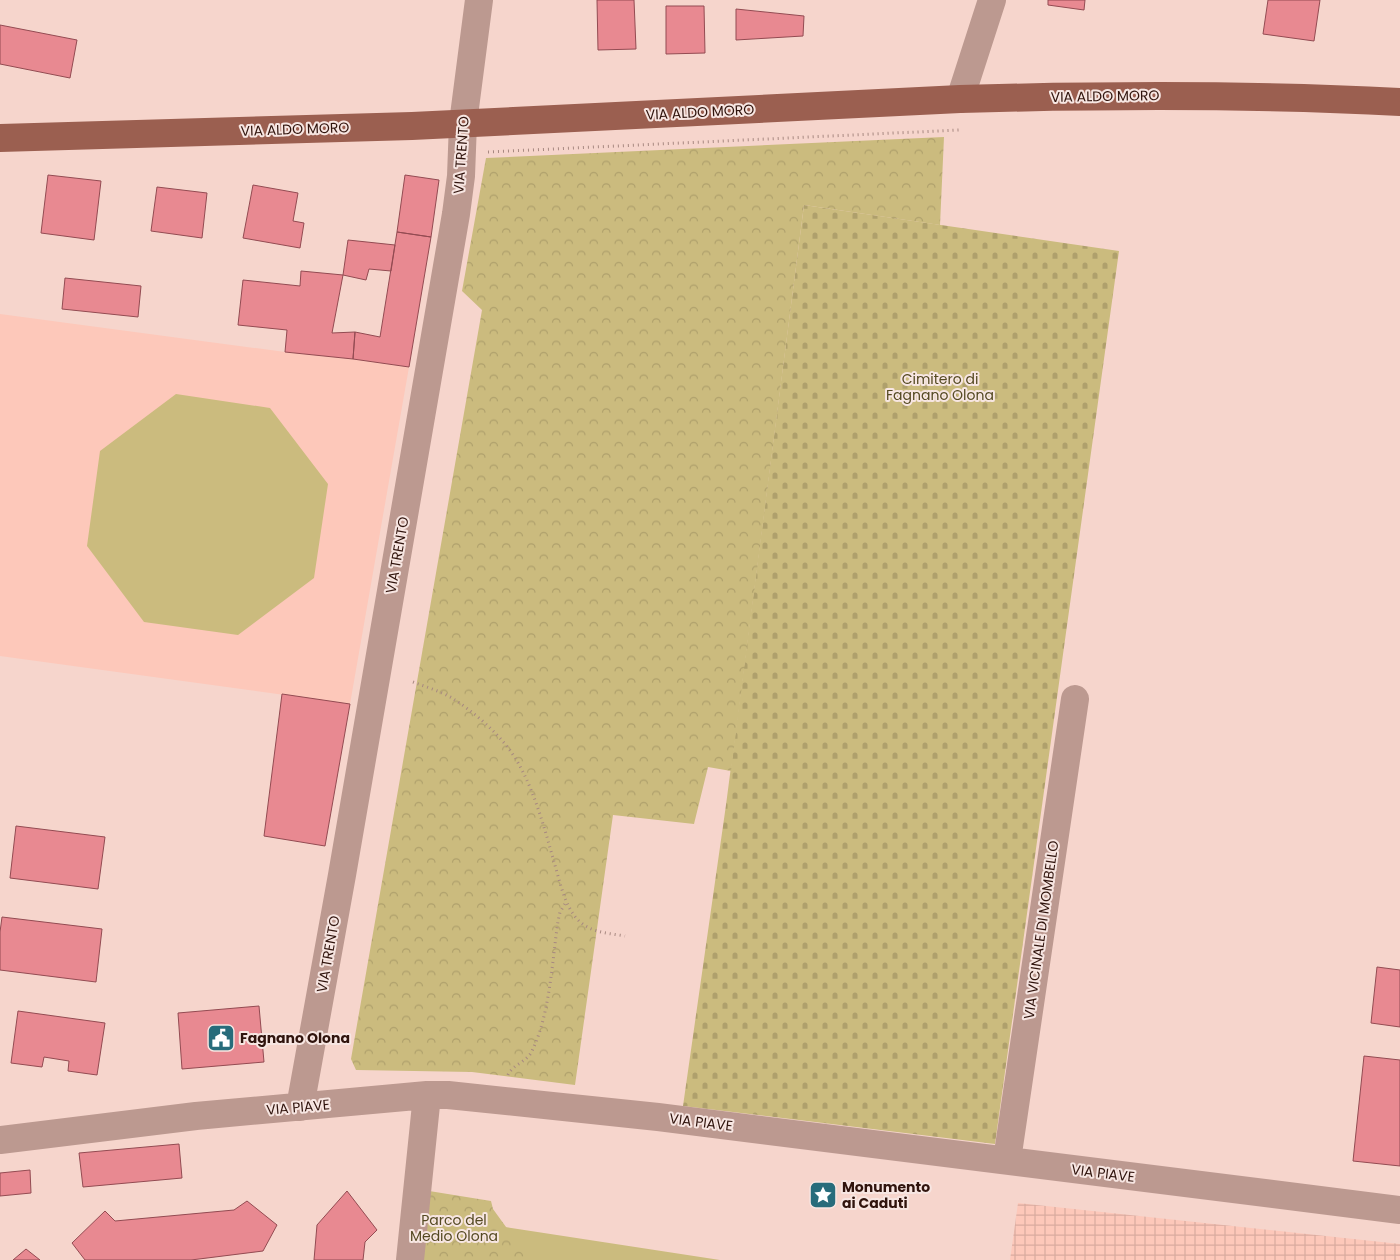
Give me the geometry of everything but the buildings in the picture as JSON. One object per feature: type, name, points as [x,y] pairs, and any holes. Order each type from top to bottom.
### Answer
[{"type":"main road","name":"VIA ALDO MORO","points":[[0,138],[463,123],[960,99],[1135,95],[1284,97],[1400,102]]},
{"type":"street","name":"VIA TRENTO","points":[[300,1107],[456,214],[463,123],[479,0]]},
{"type":"street","points":[[960,99],[992,0]]},
{"type":"street","name":"VIA VICINALE DI MOMBELLO","points":[[1007,1160],[1075,699]]},
{"type":"street","points":[[410,1260],[427,1095]]},
{"type":"street","name":"VIA PIAVE","points":[[0,1140],[185,1118],[300,1107],[427,1095],[462,1096],[658,1117],[1400,1210]]},
{"type":"street","points":[[0,1121],[12,1125],[38,1126],[167,1113],[185,1118]]},
{"type":"path","points":[[462,153],[959,130]]},
{"type":"path","points":[[413,682],[456,700],[492,730],[509,748],[536,803],[567,902],[573,914],[591,930],[625,936]]},
{"type":"path","points":[[507,1081],[510,1071],[529,1056],[543,1022],[558,921],[560,912],[567,902]]},
{"type":"shaded area","points":[[0,314],[409,367],[350,704],[0,656]]},
{"type":"shaded area","points":[[1018,1203],[1400,1244],[1400,1260],[1010,1260]]},
{"type":"green space","points":[[944,137],[940,225],[804,205],[731,771],[708,767],[694,824],[613,815],[575,1085],[472,1072],[356,1070],[351,1059],[482,310],[462,291],[486,158]]},
{"type":"green space","name":"Cimitero di Fagnano Olona","points":[[804,205],[1119,251],[995,1144],[683,1106],[726,805]]},
{"type":"green space","points":[[176,394],[270,408],[328,484],[314,578],[238,635],[144,622],[87,546],[100,451]]},
{"type":"green space","name":"Parco del Medio Olona","points":[[423,1190],[491,1201],[493,1209],[530,1260],[418,1260]]},
{"type":"green space","points":[[460,1220],[720,1260],[456,1260]]},
{"type":"place","name":"Fagnano Olona","points":[[221,1038]]},
{"type":"place","name":"Monumento ai Caduti","points":[[823,1195]]}]
